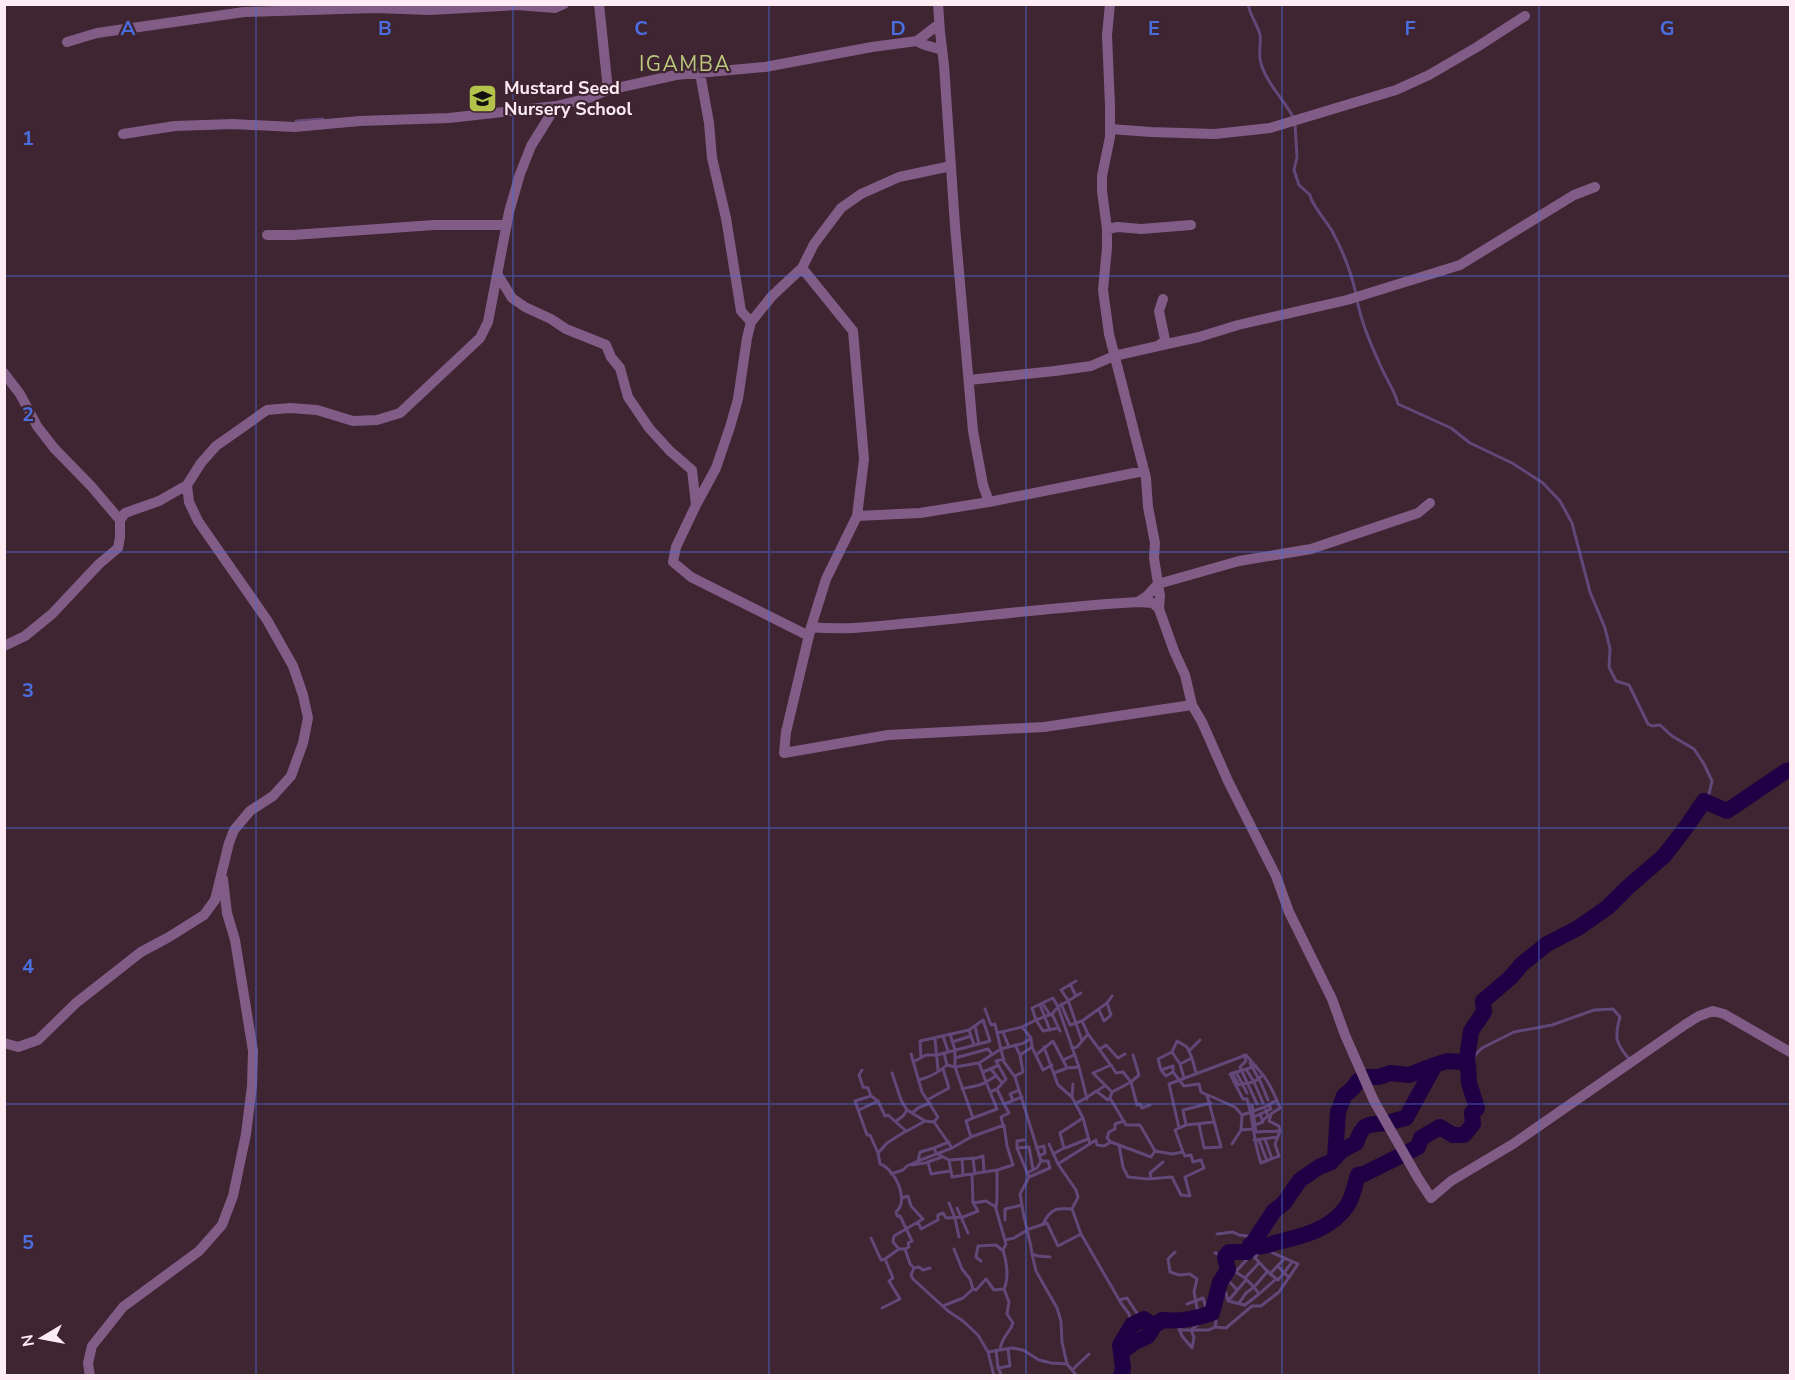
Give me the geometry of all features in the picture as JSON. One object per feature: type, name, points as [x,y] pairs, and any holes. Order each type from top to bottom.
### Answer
[{"type":"street","points":[[67,42],[97,33],[244,12],[375,8],[430,10],[517,5],[555,8],[564,4]]},
{"type":"street","points":[[599,4],[608,90]]},
{"type":"street","points":[[938,4],[973,431],[982,485],[989,502]]},
{"type":"street","points":[[1110,4],[1107,35],[1110,129],[1102,176],[1107,248],[1102,290],[1114,356],[1146,478],[1148,507],[1155,543],[1154,558],[1160,609],[1185,675],[1192,705],[1276,876],[1289,912],[1332,999],[1374,1101],[1418,1178],[1431,1198],[1451,1181],[1513,1144],[1631,1061],[1700,1016],[1713,1011],[1724,1014],[1791,1052]]},
{"type":"street","points":[[1110,129],[1215,134],[1270,128],[1396,90],[1448,64],[1525,16]]},
{"type":"street","points":[[123,134],[174,126],[233,124],[294,127],[360,121],[449,118],[556,106],[589,98],[608,90],[676,75],[765,67],[917,41],[939,24]]},
{"type":"street","points":[[917,41],[923,46],[942,50]]},
{"type":"street","points":[[700,73],[709,123],[712,158],[726,218],[741,311],[751,322]]},
{"type":"street","points":[[4,646],[25,636],[52,614],[99,564],[118,548],[120,520],[125,513],[159,501],[187,485],[201,463],[216,446],[267,410],[291,408],[317,410],[352,421],[377,420],[400,413],[480,338],[488,322],[507,225],[520,174],[531,146],[556,106]]},
{"type":"street","points":[[951,166],[899,177],[861,194],[841,208],[814,244],[802,268],[772,296],[751,322],[741,382],[730,427],[716,468],[676,547],[673,562],[692,578],[810,631],[1138,602],[1153,603],[1160,609]]},
{"type":"street","points":[[969,380],[1055,372],[1091,366],[1114,356],[1199,338],[1249,322],[1363,296],[1460,265],[1574,195],[1595,187]]},
{"type":"street","points":[[267,235],[434,225],[507,225]]},
{"type":"street","points":[[1107,229],[1191,225]]},
{"type":"street","points":[[802,268],[852,331],[864,459],[856,516],[826,579],[810,631],[786,732],[784,753],[888,735],[1044,727],[1192,705]]},
{"type":"street","points":[[498,275],[512,298],[525,307],[566,329],[606,345],[611,357],[620,368],[628,397],[649,428],[692,470],[696,505]]},
{"type":"street","points":[[1158,346],[1165,340],[1159,311],[1163,299]]},
{"type":"street","points":[[4,373],[20,394],[37,426],[54,448],[120,520]]},
{"type":"street","points":[[856,516],[920,513],[989,502],[1144,471]]},
{"type":"street","points":[[4,1043],[18,1047],[38,1040],[76,1003],[141,952],[204,915],[215,900],[234,830],[250,811],[273,796],[291,776],[303,743],[308,718],[293,666],[267,620],[198,521],[189,502],[187,485]]},
{"type":"street","points":[[1138,602],[1158,584],[1239,561],[1311,549],[1418,513],[1430,503]]},
{"type":"street","points":[[90,1376],[88,1363],[92,1346],[123,1307],[199,1251],[222,1225],[233,1196],[250,1106],[253,1051],[235,940],[227,913],[222,869]]},
{"type":"waterway","points":[[1248,4],[1260,35],[1262,67],[1293,117]]},
{"type":"waterway","points":[[296,121],[323,119]]},
{"type":"waterway","points":[[1295,124],[1297,157],[1294,170],[1299,185],[1310,195],[1330,227],[1346,262],[1356,294]]},
{"type":"waterway","points":[[1357,300],[1368,336],[1398,404],[1451,428],[1470,443],[1512,463],[1543,483],[1560,501],[1572,523],[1590,592],[1605,628],[1610,649],[1609,667],[1616,681],[1629,685],[1648,724],[1660,725],[1672,736],[1694,749],[1712,781],[1709,794],[1704,801]]},
{"type":"waterway","points":[[1121,1376],[1123,1368],[1121,1352],[1148,1336],[1154,1326],[1162,1320],[1187,1320],[1212,1313],[1220,1282],[1228,1270],[1225,1257],[1229,1252],[1247,1252],[1274,1211],[1284,1203],[1300,1180],[1331,1162],[1341,1151],[1356,1143],[1366,1126],[1406,1118],[1435,1065],[1447,1061],[1462,1062],[1467,1058],[1471,1031],[1484,1012],[1483,1001],[1510,978],[1522,964],[1547,944],[1578,928],[1608,907],[1664,856],[1704,801],[1727,811],[1790,770]]},
{"type":"waterway","points":[[1076,981],[1061,990],[1068,1000],[1082,1041]]},
{"type":"waterway","points":[[1070,984],[1076,996]]},
{"type":"waterway","points":[[1022,1027],[1036,1020],[1032,1008],[1053,998],[1058,1007],[1081,993]]},
{"type":"waterway","points":[[1082,1021],[1107,1003],[1112,996]]},
{"type":"waterway","points":[[1099,1010],[1104,1021],[1111,1015],[1107,1003]]},
{"type":"waterway","points":[[1043,1004],[1050,1015]]},
{"type":"waterway","points":[[1061,1004],[1070,1025],[1082,1021],[1088,1034],[1077,1047],[1072,1048]]},
{"type":"waterway","points":[[1040,1005],[1050,1030]]},
{"type":"waterway","points":[[1058,1007],[1079,1067],[1087,1099]]},
{"type":"waterway","points":[[1058,1007],[1052,1014],[1036,1020],[1043,1031],[1058,1028]]},
{"type":"waterway","points":[[985,1009],[991,1025],[995,1024],[1004,1062],[1015,1077],[1041,1161]]},
{"type":"waterway","points":[[1467,1058],[1473,1057],[1482,1048],[1514,1032],[1552,1025],[1594,1010],[1613,1009],[1620,1017],[1617,1030],[1618,1040],[1630,1060]]},
{"type":"waterway","points":[[1052,1014],[1060,1031]]},
{"type":"waterway","points":[[913,1062],[926,1055],[937,1055],[990,1041],[983,1020]]},
{"type":"waterway","points":[[921,1057],[920,1041],[969,1030],[984,1021]]},
{"type":"waterway","points":[[975,1026],[979,1044]]},
{"type":"waterway","points":[[997,1033],[1022,1027],[1031,1038],[1032,1047],[1020,1055]]},
{"type":"waterway","points":[[969,1030],[974,1045]]},
{"type":"waterway","points":[[1003,1032],[1009,1047]]},
{"type":"waterway","points":[[950,1034],[955,1050],[955,1067],[973,1118],[966,1121],[971,1137],[952,1148]]},
{"type":"waterway","points":[[1088,1034],[1110,1064]]},
{"type":"waterway","points":[[943,1036],[948,1051]]},
{"type":"waterway","points":[[952,1042],[971,1036]]},
{"type":"waterway","points":[[919,1080],[947,1065],[955,1067],[979,1063],[1001,1049],[1024,1043],[1031,1038]]},
{"type":"waterway","points":[[935,1039],[938,1070]]},
{"type":"waterway","points":[[1189,1051],[1200,1040]]},
{"type":"waterway","points":[[1036,1055],[1053,1041],[1067,1068]]},
{"type":"waterway","points":[[1184,1078],[1180,1064],[1172,1052],[1177,1041],[1187,1047],[1192,1058]]},
{"type":"waterway","points":[[1015,1045],[1020,1055],[1023,1072],[1015,1076]]},
{"type":"waterway","points":[[1100,1049],[1106,1045],[1118,1058],[1125,1054]]},
{"type":"waterway","points":[[1032,1047],[1043,1070],[1052,1065]]},
{"type":"waterway","points":[[1044,1047],[1058,1085],[1072,1097]]},
{"type":"waterway","points":[[955,1058],[988,1049],[992,1054]]},
{"type":"waterway","points":[[1161,1070],[1158,1059],[1172,1052]]},
{"type":"waterway","points":[[944,1053],[947,1065]]},
{"type":"waterway","points":[[911,1054],[922,1092],[938,1117],[934,1122],[925,1121]]},
{"type":"waterway","points":[[1063,1060],[1074,1055]]},
{"type":"waterway","points":[[1133,1055],[1139,1075],[1131,1082],[1123,1072],[1116,1073],[1111,1065],[1093,1073],[1112,1092],[1110,1098],[1126,1125],[1140,1125],[1155,1151]]},
{"type":"waterway","points":[[1244,1055],[1246,1061],[1240,1067],[1257,1104]]},
{"type":"waterway","points":[[1183,1152],[1175,1130],[1179,1128],[1169,1084],[1246,1055],[1263,1075],[1280,1108],[1271,1114],[1269,1121],[1279,1126],[1280,1131],[1275,1144],[1279,1156],[1261,1163],[1247,1099],[1243,1099],[1230,1074],[1256,1066]]},
{"type":"waterway","points":[[1180,1064],[1192,1058],[1196,1073]]},
{"type":"waterway","points":[[990,1092],[997,1089],[1006,1079],[996,1061],[1004,1059]]},
{"type":"waterway","points":[[962,1089],[986,1082],[979,1063]]},
{"type":"waterway","points":[[1250,1063],[1268,1100]]},
{"type":"waterway","points":[[1250,1245],[1266,1246],[1310,1233],[1326,1225],[1341,1214],[1347,1206],[1358,1175],[1418,1147],[1421,1138],[1440,1127],[1453,1135],[1464,1135],[1473,1124],[1472,1113],[1477,1108],[1469,1083],[1468,1064]]},
{"type":"waterway","points":[[1335,1158],[1338,1112],[1344,1096],[1358,1081],[1364,1077],[1379,1077],[1390,1073],[1409,1075],[1435,1065]]},
{"type":"waterway","points":[[983,1072],[997,1066]]},
{"type":"waterway","points":[[1173,1072],[1166,1076],[1161,1070],[1173,1066],[1173,1072],[1184,1086],[1199,1084],[1201,1092],[1207,1095],[1221,1147],[1204,1148],[1199,1124]]},
{"type":"waterway","points":[[1054,1073],[1067,1068],[1079,1067]]},
{"type":"waterway","points":[[929,1099],[949,1088],[943,1069]]},
{"type":"waterway","points":[[991,1069],[1002,1083]]},
{"type":"waterway","points":[[1246,1069],[1263,1103]]},
{"type":"waterway","points":[[862,1070],[859,1075],[863,1087],[868,1088],[871,1096],[855,1101],[867,1135],[870,1135],[878,1153],[880,1164],[891,1172],[899,1185],[902,1200],[896,1212],[912,1241],[905,1249],[910,1264],[914,1268],[911,1275],[948,1311],[978,1335],[988,1352]]},
{"type":"waterway","points":[[1236,1072],[1247,1093]]},
{"type":"waterway","points":[[892,1073],[901,1100],[907,1110],[925,1121],[907,1131]]},
{"type":"waterway","points":[[1232,1073],[1238,1084]]},
{"type":"waterway","points":[[1236,1085],[1254,1082],[1263,1075]]},
{"type":"waterway","points":[[973,1118],[997,1109],[986,1082],[996,1076]]},
{"type":"waterway","points":[[1112,1092],[1131,1082],[1137,1105],[1140,1104],[1142,1108],[1150,1105]]},
{"type":"waterway","points":[[1073,1084],[1072,1097],[1083,1118],[1090,1144]]},
{"type":"waterway","points":[[1076,1103],[1105,1086]]},
{"type":"waterway","points":[[997,1089],[1004,1104]]},
{"type":"waterway","points":[[1013,1100],[1010,1094],[1019,1090]]},
{"type":"waterway","points":[[1096,1091],[1108,1100],[1110,1098]]},
{"type":"waterway","points":[[1208,1095],[1235,1107],[1242,1115]]},
{"type":"waterway","points":[[871,1096],[878,1101],[885,1116],[888,1115],[906,1131],[887,1143],[879,1152]]},
{"type":"waterway","points":[[1003,1125],[1001,1117],[1009,1113],[1004,1104],[1022,1097]]},
{"type":"waterway","points":[[1232,1144],[1241,1130],[1242,1115],[1277,1100]]},
{"type":"waterway","points":[[859,1110],[878,1101]]},
{"type":"waterway","points":[[912,1113],[930,1103]]},
{"type":"waterway","points":[[1179,1128],[1186,1125],[1183,1110],[1211,1103]]},
{"type":"waterway","points":[[1252,1105],[1256,1132]]},
{"type":"waterway","points":[[1254,1117],[1271,1109],[1269,1105]]},
{"type":"waterway","points":[[896,1121],[907,1110]]},
{"type":"waterway","points":[[1263,1120],[1268,1116],[1266,1110]]},
{"type":"waterway","points":[[1255,1125],[1263,1122],[1260,1114]]},
{"type":"waterway","points":[[1053,1154],[1064,1148],[1060,1133],[1083,1118]]},
{"type":"waterway","points":[[1072,1209],[1078,1197],[1076,1190],[1058,1164],[1096,1140],[1097,1145],[1104,1146],[1111,1142],[1107,1138],[1109,1132],[1115,1129],[1115,1124],[1124,1121]]},
{"type":"waterway","points":[[918,1161],[952,1148],[934,1122]]},
{"type":"waterway","points":[[1186,1125],[1214,1122]]},
{"type":"waterway","points":[[936,1153],[949,1160],[952,1177],[997,1170],[1013,1165],[1004,1125],[971,1137]]},
{"type":"waterway","points":[[1241,1130],[1253,1129]]},
{"type":"waterway","points":[[1255,1132],[1280,1131]]},
{"type":"waterway","points":[[1254,1140],[1278,1137]]},
{"type":"waterway","points":[[1065,1148],[1088,1139]]},
{"type":"waterway","points":[[1265,1139],[1272,1159]]},
{"type":"waterway","points":[[1022,1205],[1020,1194],[1029,1177],[1017,1148],[1017,1141],[1024,1140]]},
{"type":"waterway","points":[[1259,1140],[1267,1161]]},
{"type":"waterway","points":[[936,1153],[934,1148],[949,1142]]},
{"type":"waterway","points":[[1111,1142],[1151,1157],[1155,1151],[1172,1154],[1183,1152],[1185,1156],[1191,1155],[1193,1162],[1201,1160],[1204,1168],[1185,1177],[1190,1196],[1181,1195],[1172,1177],[1148,1179],[1128,1177],[1123,1167],[1119,1145]]},
{"type":"waterway","points":[[1049,1144],[1058,1164]]},
{"type":"waterway","points":[[1036,1148],[1044,1146],[1045,1153],[1039,1156]]},
{"type":"waterway","points":[[1017,1148],[1029,1147],[1033,1169]]},
{"type":"waterway","points":[[891,1174],[918,1161],[920,1152],[934,1148]]},
{"type":"waterway","points":[[949,1160],[983,1156],[984,1172]]},
{"type":"waterway","points":[[912,1165],[942,1157]]},
{"type":"waterway","points":[[962,1159],[963,1175]]},
{"type":"waterway","points":[[973,1159],[975,1174]]},
{"type":"waterway","points":[[1027,1173],[1037,1168],[1041,1161],[1048,1161],[1050,1168],[1029,1177]]},
{"type":"waterway","points":[[928,1162],[931,1174],[950,1171]]},
{"type":"waterway","points":[[1151,1178],[1150,1173],[1163,1162]]},
{"type":"waterway","points":[[997,1170],[996,1209],[1006,1244],[1003,1250],[1007,1270],[1004,1289],[1009,1302],[1007,1314],[1013,1323],[1002,1341],[1000,1350]]},
{"type":"waterway","points":[[972,1174],[973,1203],[986,1201],[996,1207]]},
{"type":"waterway","points":[[902,1198],[908,1196],[911,1206],[923,1219],[894,1236],[893,1242],[899,1249],[905,1249]]},
{"type":"waterway","points":[[949,1203],[959,1237]]},
{"type":"waterway","points":[[918,1222],[921,1229],[938,1220],[938,1215],[943,1213],[946,1218],[963,1217],[978,1211],[973,1203]]},
{"type":"waterway","points":[[1005,1220],[1005,1209],[1022,1205],[1032,1254],[1050,1257]]},
{"type":"waterway","points":[[957,1208],[968,1233]]},
{"type":"waterway","points":[[1043,1224],[1055,1210],[1072,1209]]},
{"type":"waterway","points":[[1005,1240],[1047,1223],[1058,1246],[1081,1234],[1072,1209]]},
{"type":"waterway","points":[[1217,1234],[1233,1232],[1255,1237]]},
{"type":"waterway","points":[[1081,1234],[1129,1314],[1132,1325]]},
{"type":"waterway","points":[[871,1238],[881,1260],[885,1259],[893,1278],[889,1281],[900,1299],[882,1308]]},
{"type":"waterway","points":[[981,1261],[976,1257],[978,1246],[996,1245],[1002,1250]]},
{"type":"waterway","points":[[1191,1330],[1226,1328],[1252,1306],[1261,1306],[1279,1292],[1298,1264],[1262,1248],[1255,1258],[1247,1252]]},
{"type":"waterway","points":[[885,1259],[899,1249]]},
{"type":"waterway","points":[[954,1249],[973,1289],[976,1290],[986,1279],[994,1290],[1004,1289]]},
{"type":"waterway","points":[[1175,1252],[1168,1259],[1170,1272],[1179,1275],[1190,1274],[1197,1279],[1194,1292],[1199,1318]]},
{"type":"waterway","points":[[1215,1253],[1225,1257]]},
{"type":"waterway","points":[[1032,1254],[1036,1271],[1057,1308],[1067,1364],[1077,1376]]},
{"type":"waterway","points":[[1224,1276],[1228,1280],[1251,1255]]},
{"type":"waterway","points":[[1255,1258],[1270,1274],[1285,1258]]},
{"type":"waterway","points":[[1278,1266],[1284,1273],[1292,1262]]},
{"type":"waterway","points":[[1237,1273],[1245,1278],[1259,1263]]},
{"type":"waterway","points":[[914,1268],[919,1267],[923,1270],[930,1268]]},
{"type":"waterway","points":[[1245,1278],[1254,1287],[1268,1271]]},
{"type":"waterway","points":[[1270,1274],[1278,1280],[1284,1273],[1289,1277]]},
{"type":"waterway","points":[[1239,1303],[1254,1287],[1259,1294],[1276,1279]]},
{"type":"waterway","points":[[1219,1287],[1222,1289],[1228,1280],[1237,1290]]},
{"type":"waterway","points":[[1228,1301],[1246,1280]]},
{"type":"waterway","points":[[943,1306],[963,1298],[973,1289]]},
{"type":"waterway","points":[[1222,1289],[1228,1301],[1245,1305],[1259,1294]]},
{"type":"waterway","points":[[1119,1300],[1127,1298],[1142,1321]]},
{"type":"waterway","points":[[1187,1304],[1203,1298],[1208,1314]]},
{"type":"waterway","points":[[1212,1313],[1216,1321],[1215,1327]]},
{"type":"waterway","points":[[1121,1352],[1120,1345],[1132,1325],[1144,1319],[1154,1326]]},
{"type":"waterway","points":[[1191,1330],[1203,1320]]},
{"type":"waterway","points":[[1176,1321],[1182,1336],[1192,1348]]},
{"type":"waterway","points":[[1179,1330],[1191,1330],[1194,1337],[1192,1348]]},
{"type":"waterway","points":[[994,1376],[988,1352],[1012,1348],[1023,1350],[1039,1360],[1067,1364]]},
{"type":"waterway","points":[[998,1368],[1010,1366],[1008,1349]]},
{"type":"waterway","points":[[996,1350],[998,1368],[1002,1376]]},
{"type":"waterway","points":[[1072,1370],[1089,1354]]},
{"type":"place","name":"Mustard Seed Nursery School","points":[[483,98]]},
{"type":"district","name":"IGAMBA","points":[[685,64]]}]
